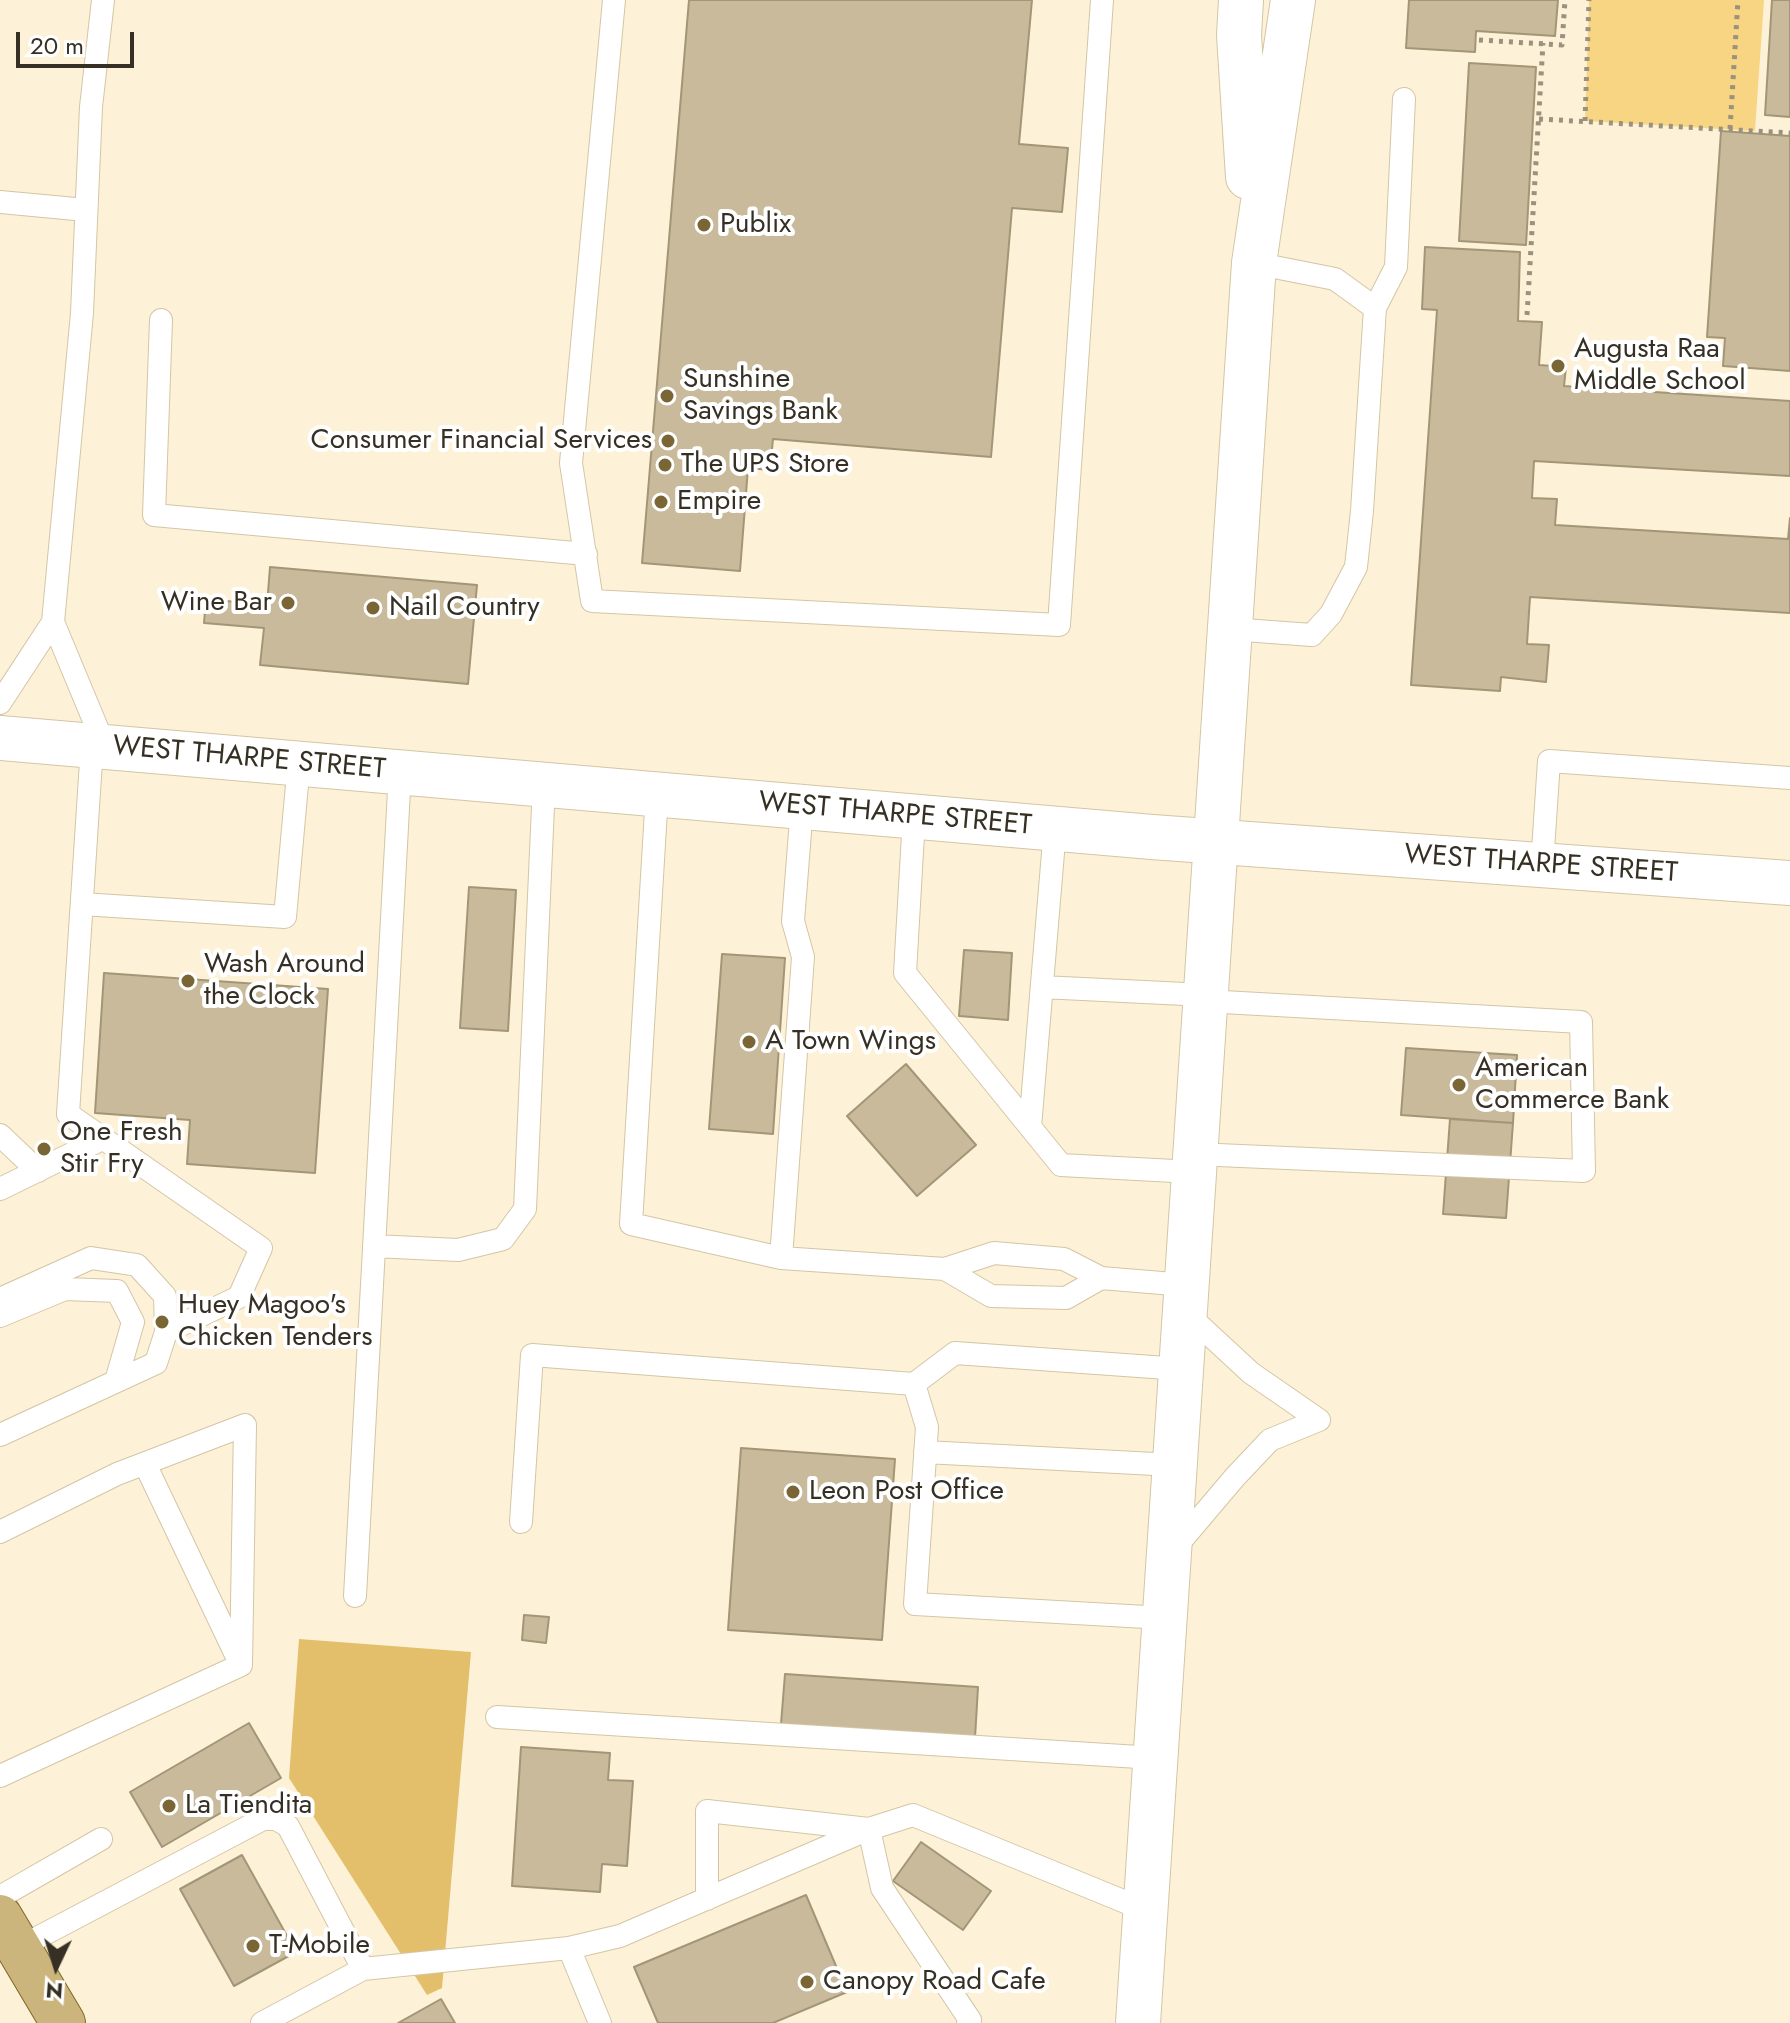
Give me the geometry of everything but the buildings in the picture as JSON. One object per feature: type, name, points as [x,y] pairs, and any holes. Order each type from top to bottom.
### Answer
[{"type":"main road","points":[[1241,0],[1239,35],[1254,263]]},
{"type":"main road","points":[[1138,2023],[1254,263],[1293,0]]},
{"type":"main road","name":"WEST THARPE STREET","points":[[0,738],[1215,842],[1790,883]]},
{"type":"main road","points":[[9,1933],[63,2023]]},
{"type":"lane","points":[[103,0],[91,107],[82,313],[53,622],[99,746],[82,904],[68,1114],[261,1248],[239,1297],[166,1332]]},
{"type":"lane","points":[[614,0],[571,463],[592,601],[1059,625],[1102,0]]},
{"type":"lane","points":[[1230,629],[1312,635],[1331,614],[1356,567],[1375,308],[1396,267],[1404,99]]},
{"type":"lane","points":[[0,202],[86,210]]},
{"type":"lane","points":[[1254,263],[1335,279],[1375,308]]},
{"type":"lane","points":[[161,320],[154,515],[586,554]]},
{"type":"lane","points":[[0,703],[53,622]]},
{"type":"lane","points":[[1542,865],[1549,761],[1790,778]]},
{"type":"lane","points":[[82,904],[285,917],[299,763]]},
{"type":"lane","points":[[355,1596],[400,772]]},
{"type":"lane","points":[[374,1246],[458,1250],[503,1239],[525,1209],[544,784]]},
{"type":"lane","points":[[657,794],[631,1224],[781,1258],[945,1269],[994,1253],[1064,1259],[1101,1278],[1185,1298],[1251,1373],[1319,1420],[1270,1440],[1168,1556]]},
{"type":"lane","points":[[781,1258],[803,957],[793,921],[802,807]]},
{"type":"lane","points":[[914,817],[905,973],[1061,1165],[1313,1159],[1584,1171],[1581,1022],[1042,987]]},
{"type":"lane","points":[[1030,1127],[1055,829]]},
{"type":"lane","points":[[0,1135],[38,1171]]},
{"type":"lane","points":[[0,1189],[104,1138]]},
{"type":"lane","points":[[0,1299],[91,1258],[137,1265],[165,1296],[166,1332],[156,1363],[0,1435]]},
{"type":"lane","points":[[945,1269],[991,1296],[1066,1298],[1101,1278]]},
{"type":"lane","points":[[0,1316],[65,1289],[117,1291],[133,1322],[116,1381]]},
{"type":"lane","points":[[521,1522],[532,1355],[914,1384],[955,1353],[1181,1369]]},
{"type":"lane","points":[[914,1384],[927,1427],[915,1604],[1164,1618]]},
{"type":"lane","points":[[0,1532],[117,1474],[245,1425],[241,1665]]},
{"type":"lane","points":[[925,1452],[1174,1465]]},
{"type":"lane","points":[[145,1464],[241,1665]]},
{"type":"lane","points":[[0,1776],[241,1665]]},
{"type":"lane","points":[[497,1717],[1155,1758]]},
{"type":"lane","points":[[707,1899],[707,1811],[869,1829]]},
{"type":"lane","points":[[262,2023],[363,1969],[569,1948],[620,1936],[869,1829],[913,1815],[1145,1910]]},
{"type":"lane","points":[[9,1933],[263,1819],[276,1819],[288,1826],[363,1969]]},
{"type":"lane","points":[[869,1829],[882,1888],[970,2020],[968,2023]]},
{"type":"lane","points":[[0,1897],[101,1839]]},
{"type":"lane","points":[[569,1948],[600,2023]]},
{"type":"path","points":[[1479,40],[1562,45],[1565,0]]},
{"type":"path","points":[[1585,121],[1589,0]]},
{"type":"path","points":[[1730,129],[1738,0]]},
{"type":"path","points":[[1527,315],[1543,43]]},
{"type":"path","points":[[1539,119],[1790,133]]},
{"type":"shaded area","points":[[1589,0],[1764,0],[1755,131],[1585,121]]},
{"type":"shaded area","points":[[299,1639],[471,1652],[442,1988],[427,1995],[289,1778]]},
{"type":"place","name":"Publix","points":[[704,225]]},
{"type":"place","name":"Augusta Raa Middle School","points":[[1558,366]]},
{"type":"place","name":"Sunshine Savings Bank","points":[[667,396]]},
{"type":"place","name":"Consumer Financial Services","points":[[668,441]]},
{"type":"place","name":"The UPS Store","points":[[665,465]]},
{"type":"place","name":"Empire","points":[[661,502]]},
{"type":"place","name":"Wine Bar","points":[[288,603]]},
{"type":"place","name":"Nail Country","points":[[373,608]]},
{"type":"place","name":"Wash Around the Clock","points":[[188,981]]},
{"type":"place","name":"A Town Wings","points":[[749,1042]]},
{"type":"place","name":"American Commerce Bank","points":[[1459,1085]]},
{"type":"place","name":"One Fresh Stir Fry","points":[[44,1149]]},
{"type":"place","name":"Huey Magoo's Chicken Tenders","points":[[162,1322]]},
{"type":"place","name":"Leon Post Office","points":[[793,1492]]},
{"type":"place","name":"La Tiendita","points":[[169,1806]]},
{"type":"place","name":"T-Mobile","points":[[253,1946]]},
{"type":"place","name":"Canopy Road Cafe","points":[[807,1982]]}]
